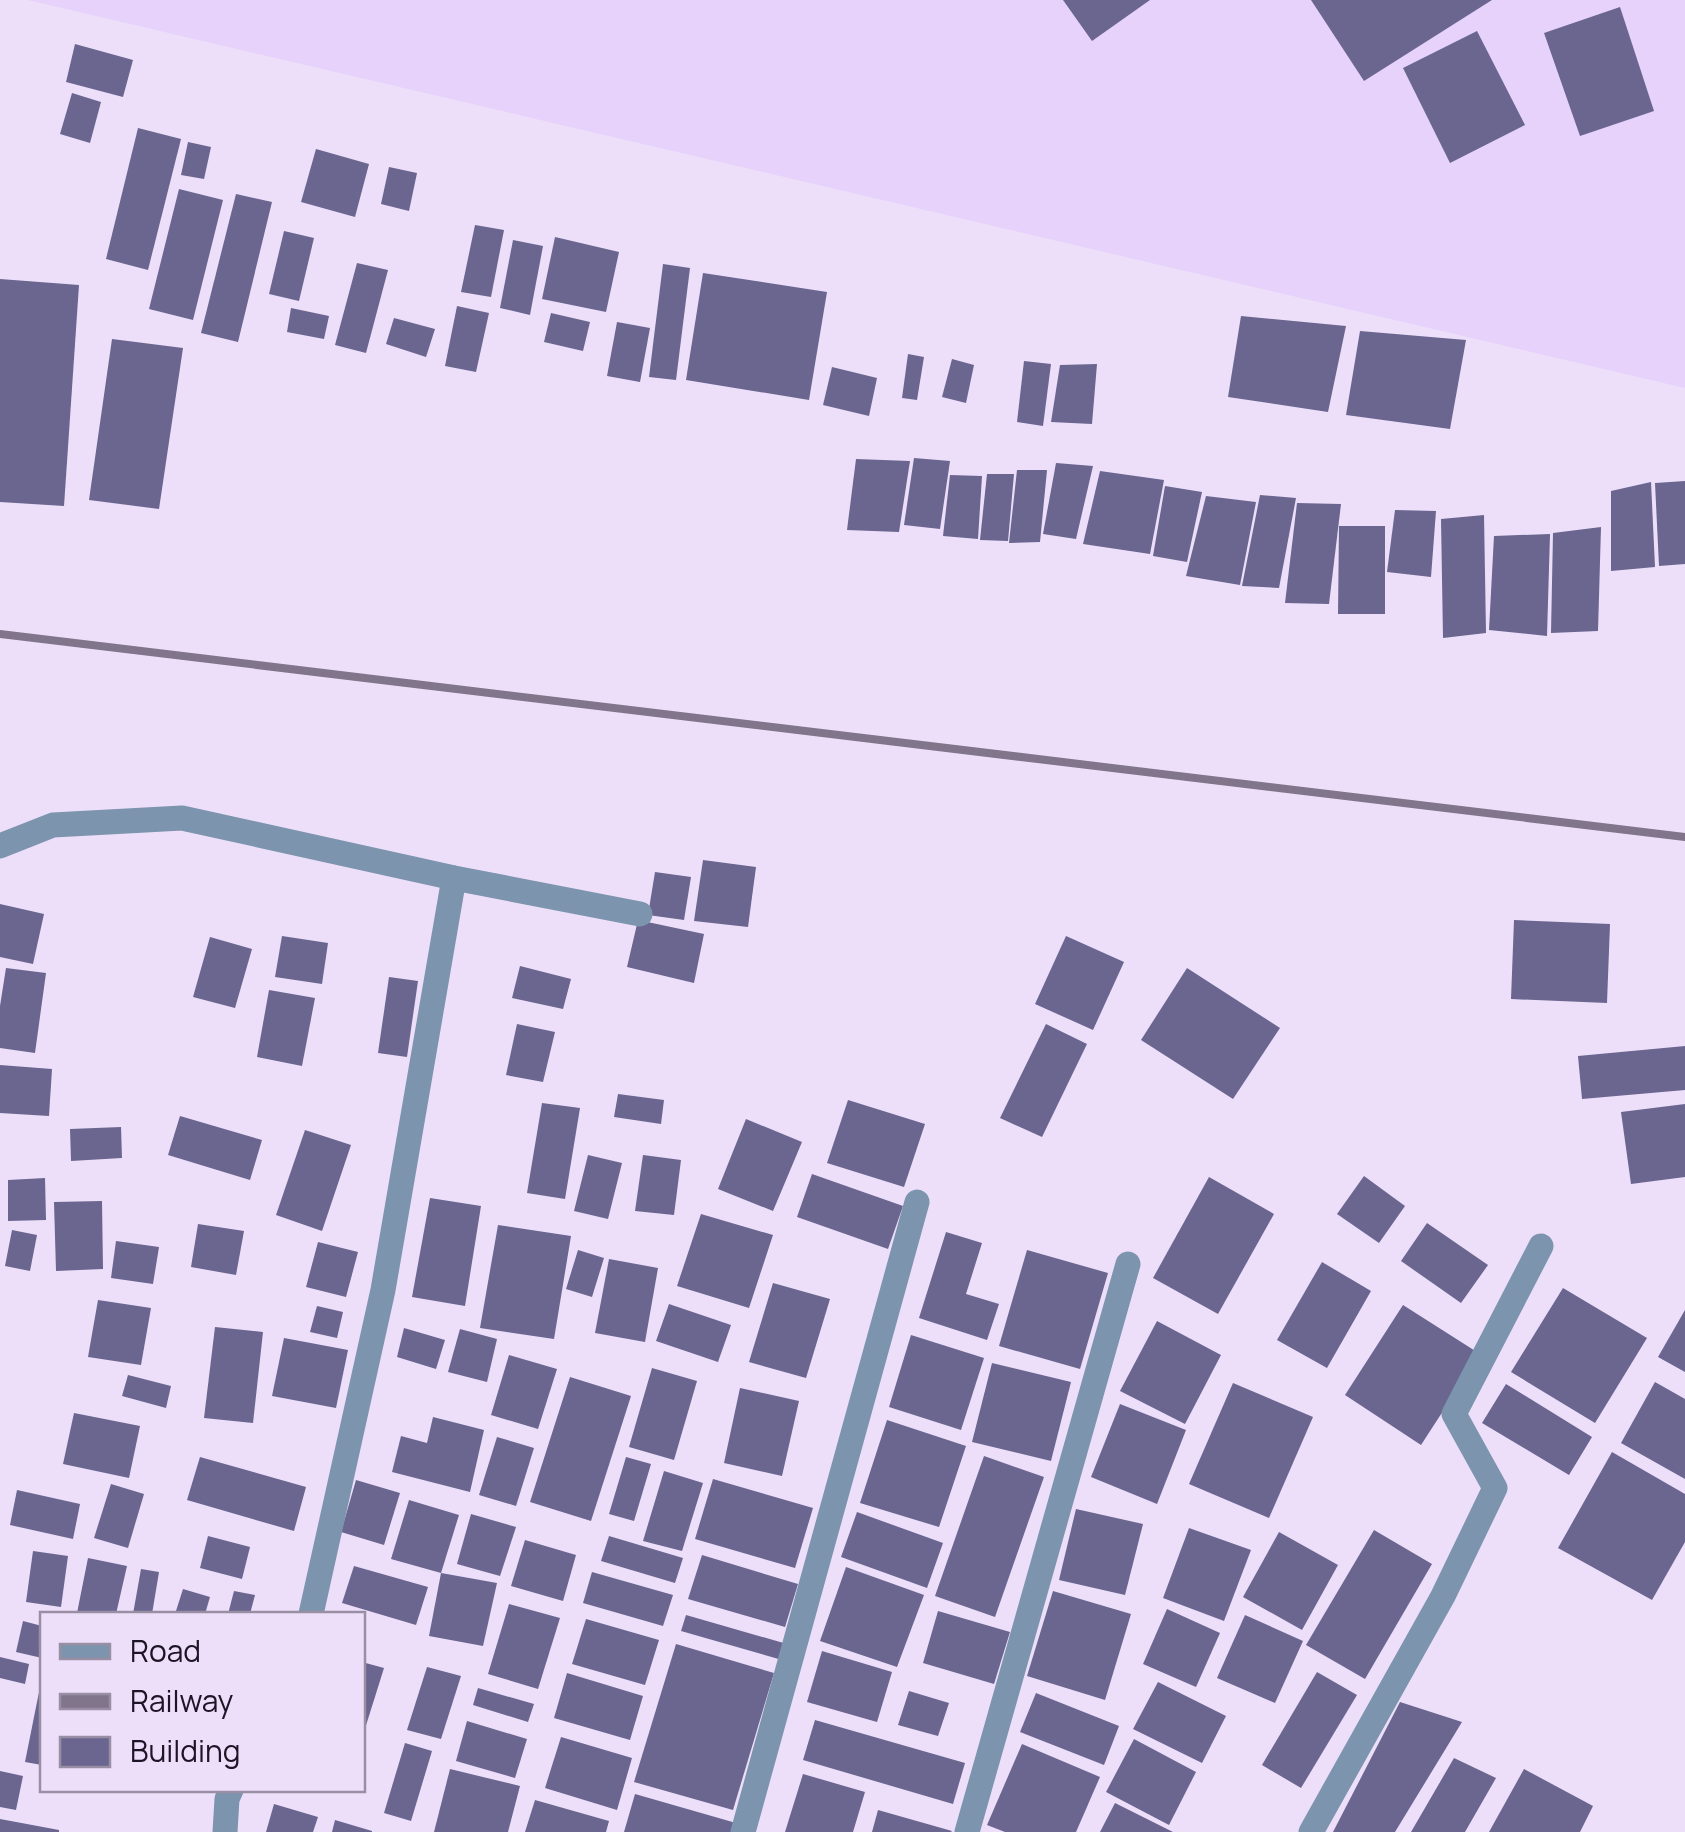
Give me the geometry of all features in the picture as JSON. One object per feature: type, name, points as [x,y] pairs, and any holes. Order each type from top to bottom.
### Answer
[{"type":"street","points":[[0,846],[53,825],[182,818],[640,914]]},
{"type":"street","points":[[310,1612],[383,1290],[454,878]]},
{"type":"street","points":[[743,1832],[916,1202]]},
{"type":"street","points":[[1311,1832],[1443,1596],[1495,1488],[1454,1414],[1541,1246]]},
{"type":"street","points":[[966,1832],[1128,1264]]},
{"type":"street","points":[[225,1832],[230,1792]]},
{"type":"shaded area","points":[[28,0],[1685,0],[1685,388]]},
{"type":"building","points":[[1063,0],[1150,0],[1092,41]]},
{"type":"building","points":[[1311,0],[1492,0],[1364,81]]},
{"type":"building","points":[[1620,7],[1654,111],[1580,136],[1544,33]]},
{"type":"building","points":[[1477,31],[1525,125],[1450,163],[1403,68]]},
{"type":"building","points":[[75,44],[133,60],[123,97],[66,82]]},
{"type":"building","points":[[72,93],[101,102],[90,143],[60,134]]},
{"type":"building","points":[[138,128],[181,139],[148,270],[106,259]]},
{"type":"building","points":[[188,142],[211,147],[204,179],[181,175]]},
{"type":"building","points":[[316,149],[369,164],[355,217],[301,202]]},
{"type":"building","points":[[389,167],[417,173],[409,211],[381,204]]},
{"type":"building","points":[[179,189],[223,200],[193,320],[149,309]]},
{"type":"building","points":[[236,194],[272,202],[238,342],[201,333]]},
{"type":"building","points":[[475,225],[504,230],[491,297],[461,292]]},
{"type":"building","points":[[284,231],[314,238],[299,301],[269,294]]},
{"type":"building","points":[[555,237],[619,252],[606,312],[542,299]]},
{"type":"building","points":[[513,240],[543,246],[530,315],[500,308]]},
{"type":"building","points":[[357,263],[388,270],[366,353],[335,345]]},
{"type":"building","points":[[663,264],[690,268],[676,380],[649,377]]},
{"type":"building","points":[[703,273],[827,292],[809,400],[686,380]]},
{"type":"building","points":[[0,279],[79,285],[64,506],[0,502]]},
{"type":"building","points":[[457,306],[489,313],[476,372],[445,366]]},
{"type":"building","points":[[291,308],[329,316],[324,339],[287,332]]},
{"type":"building","points":[[551,313],[590,322],[583,351],[544,342]]},
{"type":"building","points":[[1241,316],[1346,326],[1328,412],[1228,397]]},
{"type":"building","points":[[394,318],[435,329],[426,357],[386,344]]},
{"type":"building","points":[[617,322],[650,328],[640,382],[607,376]]},
{"type":"building","points":[[1360,331],[1466,340],[1450,429],[1346,415]]},
{"type":"building","points":[[112,339],[183,348],[159,509],[89,500]]},
{"type":"building","points":[[908,354],[924,357],[917,400],[902,398]]},
{"type":"building","points":[[952,359],[974,365],[966,403],[942,397]]},
{"type":"building","points":[[1024,361],[1051,364],[1043,426],[1017,422]]},
{"type":"building","points":[[1097,364],[1092,424],[1051,422],[1060,365]]},
{"type":"building","points":[[832,367],[877,378],[869,416],[823,405]]},
{"type":"building","points":[[914,458],[950,461],[940,529],[904,525]]},
{"type":"building","points":[[856,459],[910,461],[899,532],[847,530]]},
{"type":"building","points":[[1056,463],[1093,466],[1076,539],[1043,534]]},
{"type":"building","points":[[1017,470],[1047,470],[1040,542],[1009,543]]},
{"type":"building","points":[[1100,471],[1164,480],[1150,554],[1083,544]]},
{"type":"building","points":[[987,474],[1014,474],[1008,541],[980,540]]},
{"type":"building","points":[[950,475],[982,476],[978,539],[943,536]]},
{"type":"building","points":[[1685,481],[1685,564],[1659,566],[1655,483]]},
{"type":"building","points":[[1651,482],[1655,567],[1611,571],[1611,491]]},
{"type":"building","points":[[1165,486],[1202,492],[1187,562],[1153,556]]},
{"type":"building","points":[[1260,495],[1296,498],[1279,588],[1242,586]]},
{"type":"building","points":[[1206,496],[1256,502],[1240,585],[1186,576]]},
{"type":"building","points":[[1297,503],[1341,504],[1329,604],[1285,603]]},
{"type":"building","points":[[1395,510],[1436,511],[1431,577],[1387,572]]},
{"type":"building","points":[[1484,515],[1486,633],[1443,638],[1441,519]]},
{"type":"building","points":[[1339,526],[1385,526],[1385,614],[1338,614]]},
{"type":"building","points":[[1601,527],[1598,631],[1551,633],[1553,533]]},
{"type":"building","points":[[1550,534],[1547,636],[1489,630],[1494,536]]},
{"type":"building","points":[[703,860],[756,867],[748,927],[694,921]]},
{"type":"building","points":[[655,872],[691,877],[684,920],[648,915]]},
{"type":"building","points":[[0,904],[44,914],[33,964],[0,957]]},
{"type":"building","points":[[638,920],[704,934],[694,983],[627,967]]},
{"type":"building","points":[[1514,920],[1610,924],[1607,1003],[1511,999]]},
{"type":"building","points":[[282,936],[328,943],[322,984],[275,977]]},
{"type":"building","points":[[1066,936],[1124,962],[1093,1030],[1035,1004]]},
{"type":"building","points":[[210,937],[252,949],[235,1008],[193,997]]},
{"type":"building","points":[[520,966],[571,979],[563,1009],[512,998]]},
{"type":"building","points":[[6,968],[46,973],[35,1053],[0,1048],[0,1006]]},
{"type":"building","points":[[1187,968],[1280,1028],[1233,1099],[1141,1040]]},
{"type":"building","points":[[389,977],[418,981],[407,1057],[378,1053]]},
{"type":"building","points":[[269,990],[315,998],[302,1066],[257,1057]]},
{"type":"building","points":[[517,1024],[555,1032],[543,1082],[506,1075]]},
{"type":"building","points":[[1046,1024],[1087,1044],[1042,1137],[1000,1118]]},
{"type":"building","points":[[1685,1046],[1685,1090],[1582,1099],[1578,1056]]},
{"type":"building","points":[[0,1065],[52,1069],[49,1116],[0,1113]]},
{"type":"building","points":[[618,1094],[664,1100],[661,1124],[614,1117]]},
{"type":"building","points":[[848,1100],[925,1124],[904,1187],[827,1163]]},
{"type":"building","points":[[542,1103],[580,1108],[565,1199],[527,1193]]},
{"type":"building","points":[[1685,1104],[1685,1177],[1631,1184],[1621,1112]]},
{"type":"building","points":[[180,1116],[262,1140],[250,1180],[168,1155]]},
{"type":"building","points":[[746,1119],[802,1142],[773,1211],[718,1189]]},
{"type":"building","points":[[121,1127],[122,1158],[71,1161],[70,1129]]},
{"type":"building","points":[[305,1130],[351,1145],[322,1231],[276,1215]]},
{"type":"building","points":[[588,1155],[622,1163],[608,1219],[574,1211]]},
{"type":"building","points":[[643,1155],[681,1160],[674,1215],[635,1211]]},
{"type":"building","points":[[812,1174],[903,1206],[888,1249],[797,1217]]},
{"type":"building","points":[[1364,1176],[1405,1206],[1379,1243],[1337,1214]]},
{"type":"building","points":[[1209,1177],[1274,1214],[1218,1314],[1153,1278]]},
{"type":"building","points":[[45,1178],[46,1220],[8,1221],[8,1180]]},
{"type":"building","points":[[430,1198],[481,1206],[465,1306],[412,1297]]},
{"type":"building","points":[[102,1201],[103,1269],[56,1271],[54,1202]]},
{"type":"building","points":[[701,1214],[773,1235],[749,1308],[677,1286]]},
{"type":"building","points":[[1427,1223],[1488,1265],[1461,1303],[1401,1261]]},
{"type":"building","points":[[198,1224],[244,1231],[236,1275],[191,1267]]},
{"type":"building","points":[[498,1225],[571,1236],[554,1339],[480,1328]]},
{"type":"building","points":[[12,1230],[37,1235],[30,1271],[5,1266]]},
{"type":"building","points":[[946,1232],[982,1243],[966,1294],[999,1304],[987,1340],[919,1318]]},
{"type":"building","points":[[116,1241],[159,1247],[153,1284],[111,1278]]},
{"type":"building","points":[[318,1242],[358,1252],[346,1297],[306,1287]]},
{"type":"building","points":[[578,1250],[604,1258],[592,1297],[566,1289]]},
{"type":"building","points":[[1027,1250],[1108,1273],[1080,1369],[999,1346]]},
{"type":"building","points":[[609,1259],[658,1268],[645,1342],[595,1333]]},
{"type":"building","points":[[1322,1262],[1371,1291],[1327,1368],[1277,1340]]},
{"type":"building","points":[[773,1283],[830,1299],[806,1378],[749,1362]]},
{"type":"building","points":[[1563,1288],[1647,1338],[1595,1423],[1511,1372]]},
{"type":"building","points":[[98,1300],[151,1308],[141,1365],[88,1357]]},
{"type":"building","points":[[669,1304],[731,1325],[718,1362],[656,1341]]},
{"type":"building","points":[[1403,1305],[1480,1354],[1421,1445],[1345,1395]]},
{"type":"building","points":[[317,1306],[343,1312],[337,1338],[310,1332]]},
{"type":"building","points":[[1685,1310],[1685,1372],[1658,1357]]},
{"type":"building","points":[[1157,1321],[1221,1355],[1185,1424],[1120,1391]]},
{"type":"building","points":[[215,1327],[263,1332],[253,1423],[204,1418]]},
{"type":"building","points":[[404,1328],[445,1340],[436,1369],[397,1357]]},
{"type":"building","points":[[460,1329],[497,1339],[487,1382],[448,1372]]},
{"type":"building","points":[[911,1335],[984,1358],[961,1430],[889,1407]]},
{"type":"building","points":[[284,1338],[348,1350],[336,1408],[272,1396]]},
{"type":"building","points":[[509,1355],[557,1369],[538,1429],[491,1415]]},
{"type":"building","points":[[992,1363],[1071,1382],[1051,1461],[972,1442]]},
{"type":"building","points":[[652,1368],[697,1381],[674,1460],[629,1447]]},
{"type":"building","points":[[128,1375],[171,1386],[166,1408],[122,1396]]},
{"type":"building","points":[[570,1377],[631,1396],[591,1521],[530,1502]]},
{"type":"building","points":[[1655,1382],[1685,1399],[1685,1479],[1621,1443]]},
{"type":"building","points":[[1233,1383],[1313,1417],[1269,1518],[1189,1484]]},
{"type":"building","points":[[1506,1384],[1592,1437],[1569,1475],[1482,1423]]},
{"type":"building","points":[[740,1388],[799,1401],[782,1476],[724,1463]]},
{"type":"building","points":[[1120,1404],[1186,1430],[1157,1504],[1091,1477]]},
{"type":"building","points":[[74,1413],[140,1426],[129,1478],[63,1464]]},
{"type":"building","points":[[433,1417],[484,1430],[470,1492],[392,1472],[401,1436],[427,1443]]},
{"type":"building","points":[[887,1420],[966,1446],[939,1527],[860,1503]]},
{"type":"building","points":[[497,1437],[534,1448],[516,1506],[479,1495]]},
{"type":"building","points":[[1612,1452],[1685,1494],[1685,1542],[1652,1600],[1558,1548]]},
{"type":"building","points":[[984,1456],[1044,1477],[995,1617],[935,1596]]},
{"type":"building","points":[[200,1457],[306,1487],[294,1531],[187,1500]]},
{"type":"building","points":[[626,1457],[651,1464],[634,1521],[609,1514]]},
{"type":"building","points":[[664,1471],[703,1483],[682,1551],[643,1541]]},
{"type":"building","points":[[713,1479],[813,1508],[795,1568],[695,1539]]},
{"type":"building","points":[[356,1480],[400,1493],[384,1545],[341,1532]]},
{"type":"building","points":[[111,1484],[144,1494],[128,1548],[94,1538]]},
{"type":"building","points":[[17,1490],[80,1504],[73,1539],[10,1525]]},
{"type":"building","points":[[409,1500],[459,1515],[441,1573],[391,1559]]},
{"type":"building","points":[[1076,1509],[1143,1524],[1125,1595],[1059,1580]]},
{"type":"building","points":[[857,1512],[943,1543],[927,1588],[841,1557]]},
{"type":"building","points":[[471,1514],[516,1527],[500,1576],[457,1564]]},
{"type":"building","points":[[1189,1528],[1251,1550],[1224,1621],[1163,1598]]},
{"type":"building","points":[[1374,1530],[1432,1564],[1365,1679],[1306,1645]]},
{"type":"building","points":[[1279,1532],[1338,1565],[1302,1630],[1243,1597]]},
{"type":"building","points":[[208,1536],[250,1547],[242,1579],[200,1568]]},
{"type":"building","points":[[609,1536],[683,1558],[675,1583],[601,1561]]},
{"type":"building","points":[[525,1540],[576,1555],[563,1601],[511,1586]]},
{"type":"building","points":[[33,1551],[68,1556],[61,1607],[26,1602]]},
{"type":"building","points":[[702,1555],[798,1584],[785,1627],[688,1599]]},
{"type":"building","points":[[88,1558],[127,1566],[116,1612],[77,1612]]},
{"type":"building","points":[[354,1566],[428,1587],[416,1625],[342,1603]]},
{"type":"building","points":[[846,1567],[924,1595],[897,1667],[820,1641]]},
{"type":"building","points":[[141,1569],[159,1572],[152,1612],[133,1612]]},
{"type":"building","points":[[592,1572],[673,1595],[663,1626],[583,1603]]},
{"type":"building","points":[[441,1573],[497,1583],[483,1646],[429,1636]]},
{"type":"building","points":[[183,1589],[210,1597],[206,1612],[176,1612]]},
{"type":"building","points":[[234,1591],[255,1595],[251,1612],[229,1612]]},
{"type":"building","points":[[1053,1591],[1131,1614],[1105,1700],[1027,1676]]},
{"type":"building","points":[[509,1604],[560,1618],[538,1689],[488,1674]]},
{"type":"building","points":[[1167,1609],[1220,1633],[1196,1687],[1143,1664]]},
{"type":"building","points":[[938,1611],[1010,1632],[994,1684],[923,1663]]},
{"type":"building","points":[[686,1615],[787,1644],[782,1660],[681,1631]]},
{"type":"building","points":[[1245,1615],[1303,1641],[1275,1703],[1217,1678]]},
{"type":"building","points":[[586,1619],[659,1640],[645,1685],[572,1664]]},
{"type":"building","points":[[23,1621],[40,1625],[40,1658],[16,1652]]},
{"type":"building","points":[[676,1644],[774,1673],[733,1810],[634,1782]]},
{"type":"building","points":[[822,1651],[892,1672],[877,1722],[807,1702]]},
{"type":"building","points":[[0,1657],[29,1664],[25,1684],[0,1678]]},
{"type":"building","points":[[365,1663],[384,1668],[365,1729]]},
{"type":"building","points":[[427,1667],[461,1676],[441,1739],[407,1730]]},
{"type":"building","points":[[1317,1672],[1357,1695],[1301,1788],[1262,1765]]},
{"type":"building","points":[[567,1673],[643,1696],[630,1740],[554,1718]]},
{"type":"building","points":[[1158,1682],[1226,1716],[1202,1763],[1133,1729]]},
{"type":"building","points":[[40,1687],[40,1765],[25,1762]]},
{"type":"building","points":[[478,1688],[534,1704],[528,1722],[473,1705]]},
{"type":"building","points":[[909,1691],[949,1703],[938,1736],[898,1725]]},
{"type":"building","points":[[1036,1693],[1119,1726],[1104,1765],[1020,1732]]},
{"type":"building","points":[[1400,1702],[1462,1722],[1395,1832],[1333,1832]]},
{"type":"building","points":[[815,1720],[965,1763],[953,1804],[803,1760]]},
{"type":"building","points":[[467,1721],[527,1739],[515,1778],[456,1761]]},
{"type":"building","points":[[561,1737],[632,1758],[617,1810],[545,1788]]},
{"type":"building","points":[[1134,1739],[1196,1772],[1169,1825],[1106,1792]]},
{"type":"building","points":[[405,1743],[432,1751],[411,1821],[384,1813]]},
{"type":"building","points":[[1022,1744],[1100,1777],[1076,1832],[1005,1832],[987,1825]]},
{"type":"building","points":[[1454,1758],[1496,1778],[1465,1832],[1411,1832]]},
{"type":"building","points":[[450,1769],[520,1786],[508,1832],[434,1832]]},
{"type":"building","points":[[1524,1769],[1593,1806],[1580,1832],[1489,1832]]},
{"type":"building","points":[[0,1771],[23,1776],[16,1810],[0,1807]]},
{"type":"building","points":[[803,1774],[865,1792],[853,1832],[785,1832]]},
{"type":"building","points":[[635,1794],[736,1823],[733,1832],[624,1832]]},
{"type":"building","points":[[535,1800],[609,1821],[606,1832],[525,1832]]},
{"type":"building","points":[[1115,1803],[1173,1832],[1100,1832]]},
{"type":"building","points":[[274,1804],[318,1817],[313,1832],[266,1832]]},
{"type":"building","points":[[878,1810],[952,1831],[872,1832]]},
{"type":"building","points":[[0,1819],[59,1830],[59,1832],[0,1832]]},
{"type":"building","points":[[335,1820],[372,1831],[372,1832],[332,1832]]},
{"type":"railway","points":[[0,634],[1685,837]]}]
